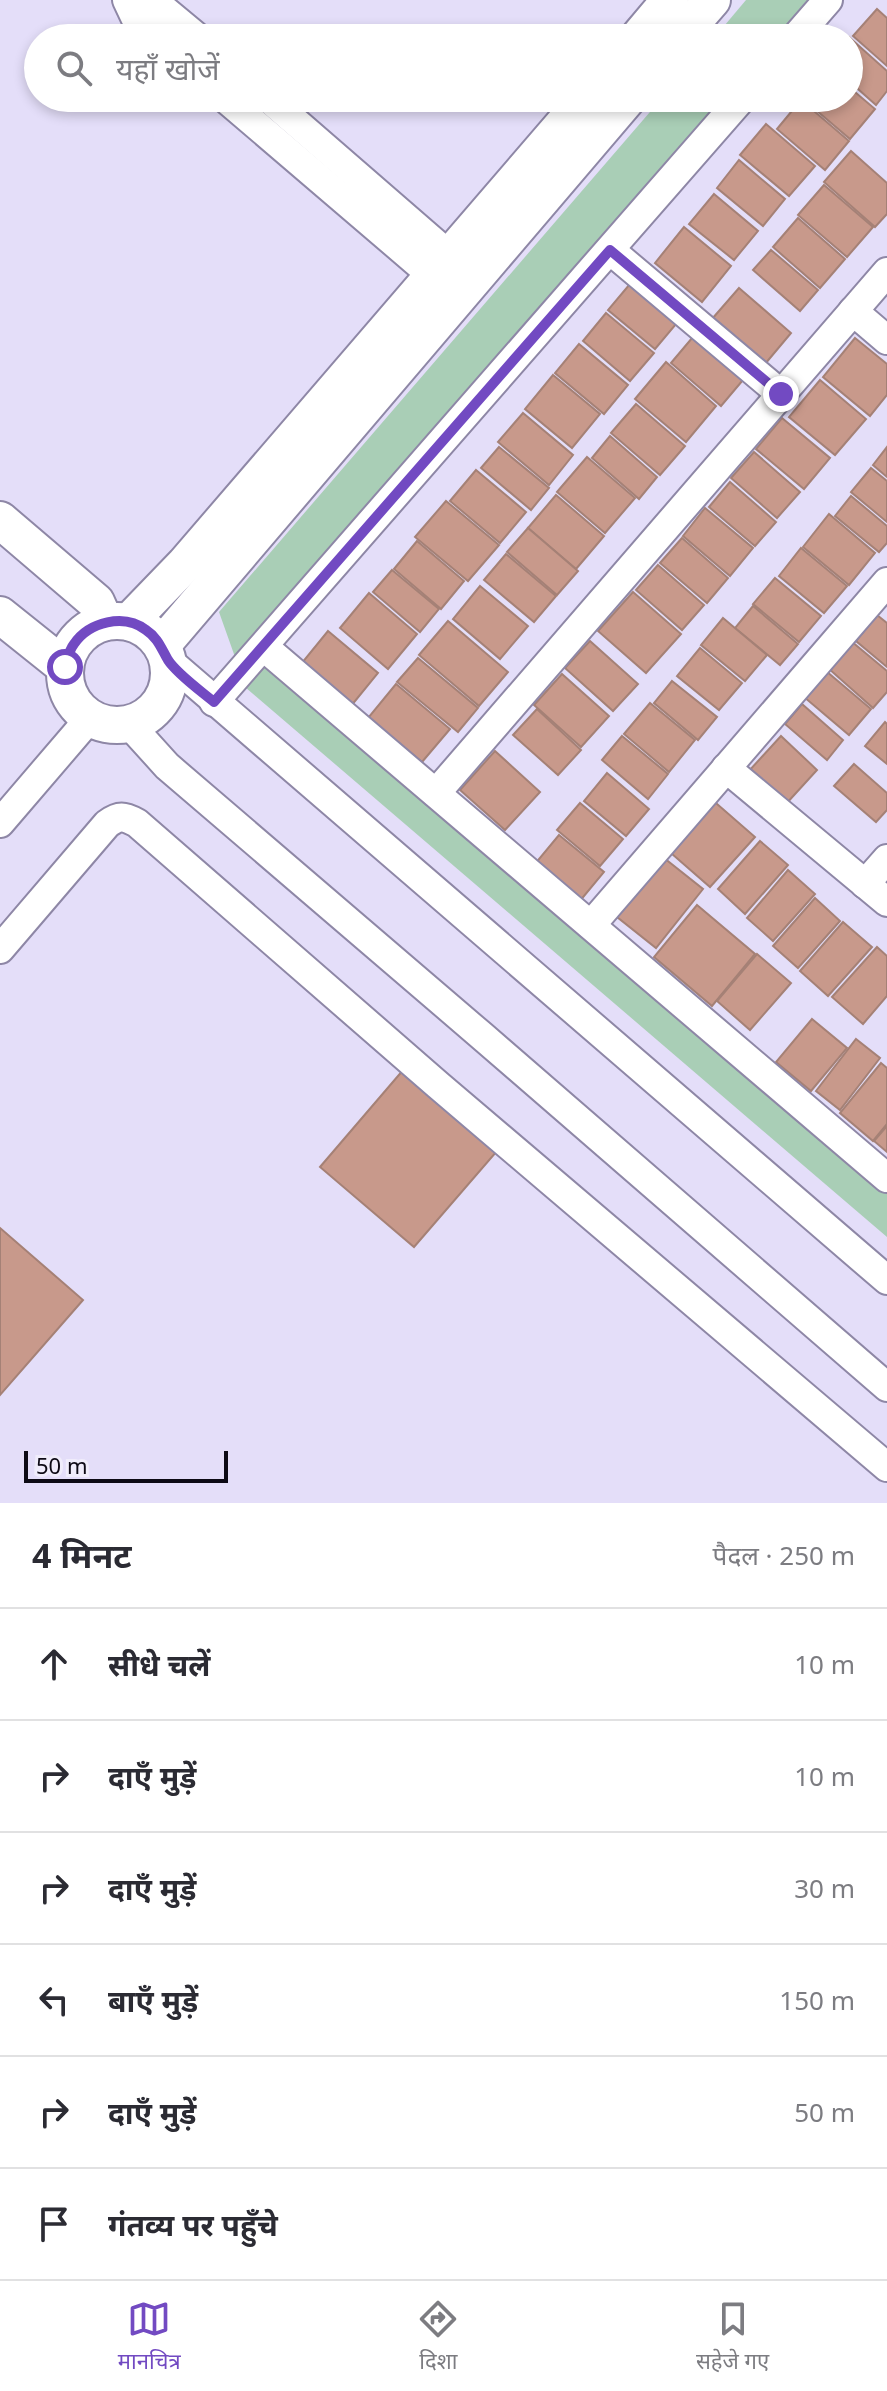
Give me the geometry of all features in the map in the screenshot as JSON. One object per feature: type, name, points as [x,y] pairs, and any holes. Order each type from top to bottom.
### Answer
[{"type":"main road","points":[[650,24],[670,0]]},
{"type":"main road","points":[[691,24],[712,0]]},
{"type":"main road","points":[[0,520],[117,622],[145,628],[165,653],[170,680],[162,701],[147,717],[129,724],[109,725],[90,718],[75,704],[66,685],[65,667],[72,645],[86,631],[117,622],[185,564],[574,112]]},
{"type":"main road","points":[[165,653],[616,112]]},
{"type":"main road","points":[[0,615],[65,667]]},
{"type":"street","points":[[807,24],[828,0]]},
{"type":"street","points":[[141,4],[149,24]]},
{"type":"street","points":[[141,4],[163,9],[181,24]]},
{"type":"street","points":[[243,112],[442,266]]},
{"type":"street","points":[[282,112],[442,266]]},
{"type":"street","points":[[214,702],[730,112]]},
{"type":"street","points":[[610,250],[781,394]]},
{"type":"street","points":[[436,793],[887,272]]},
{"type":"street","points":[[853,311],[887,340]]},
{"type":"street","points":[[591,925],[887,582]]},
{"type":"street","points":[[264,647],[887,1178]]},
{"type":"street","points":[[165,653],[214,702],[887,1280]]},
{"type":"street","points":[[0,823],[90,718]]},
{"type":"street","points":[[129,724],[167,766],[887,1387]]},
{"type":"street","points":[[726,768],[876,893],[887,859]]},
{"type":"street","points":[[0,949],[107,824],[117,817],[126,817],[137,823],[438,1085],[887,1467]]},
{"type":"green space","points":[[746,0],[809,0],[789,24],[726,24]]},
{"type":"green space","points":[[650,112],[714,112],[256,653],[887,1194],[887,1237],[238,681],[235,657],[219,612]]},
{"type":"building","points":[[877,9],[887,18],[887,66],[863,45],[863,25]]},
{"type":"building","points":[[863,50],[887,71],[887,91],[876,105],[863,93]]},
{"type":"building","points":[[863,99],[875,109],[850,139],[818,112],[863,112]]},
{"type":"building","points":[[791,112],[815,112],[849,141],[825,170],[777,129]]},
{"type":"building","points":[[766,124],[815,166],[789,196],[740,155]]},
{"type":"building","points":[[851,151],[887,183],[887,214],[875,227],[824,182]]},
{"type":"building","points":[[739,160],[785,199],[763,226],[717,188]]},
{"type":"building","points":[[824,185],[873,227],[847,257],[798,215]]},
{"type":"building","points":[[714,194],[758,231],[734,260],[689,224]]},
{"type":"building","points":[[798,218],[845,259],[820,288],[773,247]]},
{"type":"building","points":[[684,227],[731,266],[702,302],[655,263]]},
{"type":"building","points":[[771,250],[818,290],[800,311],[753,270]]},
{"type":"building","points":[[635,278],[682,317],[655,349],[608,310]]},
{"type":"building","points":[[739,288],[791,333],[765,364],[712,319]]},
{"type":"building","points":[[606,313],[654,353],[630,381],[583,341]]},
{"type":"building","points":[[698,331],[748,374],[721,406],[671,363]]},
{"type":"building","points":[[855,338],[887,364],[887,395],[870,416],[823,377]]},
{"type":"building","points":[[579,344],[628,385],[604,414],[555,373]]},
{"type":"building","points":[[666,362],[716,406],[686,442],[635,399]]},
{"type":"building","points":[[553,375],[600,414],[572,448],[525,409]]},
{"type":"building","points":[[820,380],[866,419],[835,455],[789,417]]},
{"type":"building","points":[[636,404],[685,446],[660,475],[611,433]]},
{"type":"building","points":[[523,413],[573,455],[549,485],[498,442]]},
{"type":"building","points":[[782,418],[830,458],[804,489],[756,449]]},
{"type":"building","points":[[610,436],[657,477],[639,499],[592,458]]},
{"type":"building","points":[[499,447],[549,488],[531,510],[481,468]]},
{"type":"building","points":[[887,447],[887,477],[873,465]]},
{"type":"building","points":[[754,452],[800,492],[777,518],[731,478]]},
{"type":"building","points":[[587,457],[635,498],[605,533],[557,492]]},
{"type":"building","points":[[871,468],[887,481],[887,522],[851,492]]},
{"type":"building","points":[[476,470],[526,512],[500,543],[450,501]]},
{"type":"building","points":[[730,482],[776,522],[755,546],[709,507]]},
{"type":"building","points":[[556,495],[604,536],[576,569],[528,528]]},
{"type":"building","points":[[851,496],[887,526],[887,543],[879,552],[835,516]]},
{"type":"building","points":[[446,501],[499,545],[468,581],[415,537]]},
{"type":"building","points":[[705,508],[753,548],[730,576],[683,536]]},
{"type":"building","points":[[829,514],[875,553],[849,585],[803,547]]},
{"type":"building","points":[[528,528],[578,571],[557,595],[507,552]]},
{"type":"building","points":[[682,538],[728,578],[707,603],[660,563]]},
{"type":"building","points":[[417,541],[464,581],[441,609],[394,569]]},
{"type":"building","points":[[801,548],[847,586],[824,613],[779,576]]},
{"type":"building","points":[[506,554],[556,596],[534,622],[484,580]]},
{"type":"building","points":[[658,565],[704,605],[682,630],[636,590]]},
{"type":"building","points":[[392,570],[439,609],[420,632],[373,592]]},
{"type":"building","points":[[775,578],[821,616],[799,642],[753,604]]},
{"type":"building","points":[[480,586],[528,626],[500,659],[453,619]]},
{"type":"building","points":[[633,592],[681,634],[646,673],[598,631]]},
{"type":"building","points":[[369,593],[417,634],[388,669],[340,628]]},
{"type":"building","points":[[753,606],[798,644],[780,665],[735,628]]},
{"type":"building","points":[[877,615],[887,623],[887,667],[856,641]]},
{"type":"building","points":[[723,618],[767,655],[745,681],[701,645]]},
{"type":"building","points":[[448,621],[508,672],[479,706],[419,655]]},
{"type":"building","points":[[328,631],[378,673],[351,706],[301,664]]},
{"type":"building","points":[[590,641],[638,684],[613,711],[565,668]]},
{"type":"building","points":[[851,641],[887,671],[887,692],[873,708],[828,668]]},
{"type":"building","points":[[700,648],[742,683],[719,710],[677,676]]},
{"type":"building","points":[[418,658],[478,708],[458,732],[397,682]]},
{"type":"building","points":[[826,671],[871,709],[849,735],[804,697]]},
{"type":"building","points":[[562,674],[609,716],[581,747],[534,705]]},
{"type":"building","points":[[672,681],[717,717],[698,740],[654,703]]},
{"type":"building","points":[[396,684],[450,729],[422,762],[368,718]]},
{"type":"building","points":[[650,703],[695,740],[669,772],[624,734]]},
{"type":"building","points":[[802,704],[843,740],[827,760],[785,724]]},
{"type":"building","points":[[537,709],[581,750],[558,775],[513,735]]},
{"type":"building","points":[[885,722],[887,724],[887,764],[865,746]]},
{"type":"building","points":[[622,736],[668,774],[648,799],[602,760]]},
{"type":"building","points":[[781,736],[817,770],[785,805],[748,772]]},
{"type":"building","points":[[495,751],[540,792],[505,830],[460,790]]},
{"type":"building","points":[[854,764],[887,793],[887,810],[876,822],[834,786]]},
{"type":"building","points":[[607,773],[649,809],[626,836],[584,801]]},
{"type":"building","points":[[709,797],[755,837],[710,887],[664,847]]},
{"type":"building","points":[[580,803],[623,839],[600,866],[557,830]]},
{"type":"building","points":[[559,835],[604,872],[579,902],[534,865]]},
{"type":"building","points":[[760,841],[788,865],[745,914],[718,889]]},
{"type":"building","points":[[659,854],[703,889],[656,948],[612,913]]},
{"type":"building","points":[[788,870],[815,894],[773,941],[747,918]]},
{"type":"building","points":[[815,898],[840,921],[798,968],[773,946]]},
{"type":"building","points":[[697,905],[755,954],[712,1006],[654,957]]},
{"type":"building","points":[[843,922],[872,947],[828,996],[800,971]]},
{"type":"building","points":[[877,947],[887,956],[887,996],[863,1024],[832,997]]},
{"type":"building","points":[[757,954],[791,983],[750,1030],[717,1001]]},
{"type":"building","points":[[812,1019],[847,1048],[811,1091],[776,1062]]},
{"type":"building","points":[[856,1039],[880,1058],[840,1110],[816,1091]]},
{"type":"building","points":[[416,1055],[510,1136],[414,1247],[320,1167]]},
{"type":"building","points":[[881,1063],[887,1068],[887,1124],[873,1141],[840,1113]]},
{"type":"building","points":[[887,1126],[887,1152],[874,1141]]},
{"type":"building","points":[[0,1228],[83,1300],[0,1395]]},
{"type":"route","points":[[65,667],[72,645],[86,631],[105,622],[129,622],[145,628],[162,645],[169,661],[214,702],[610,250],[781,394]]}]
